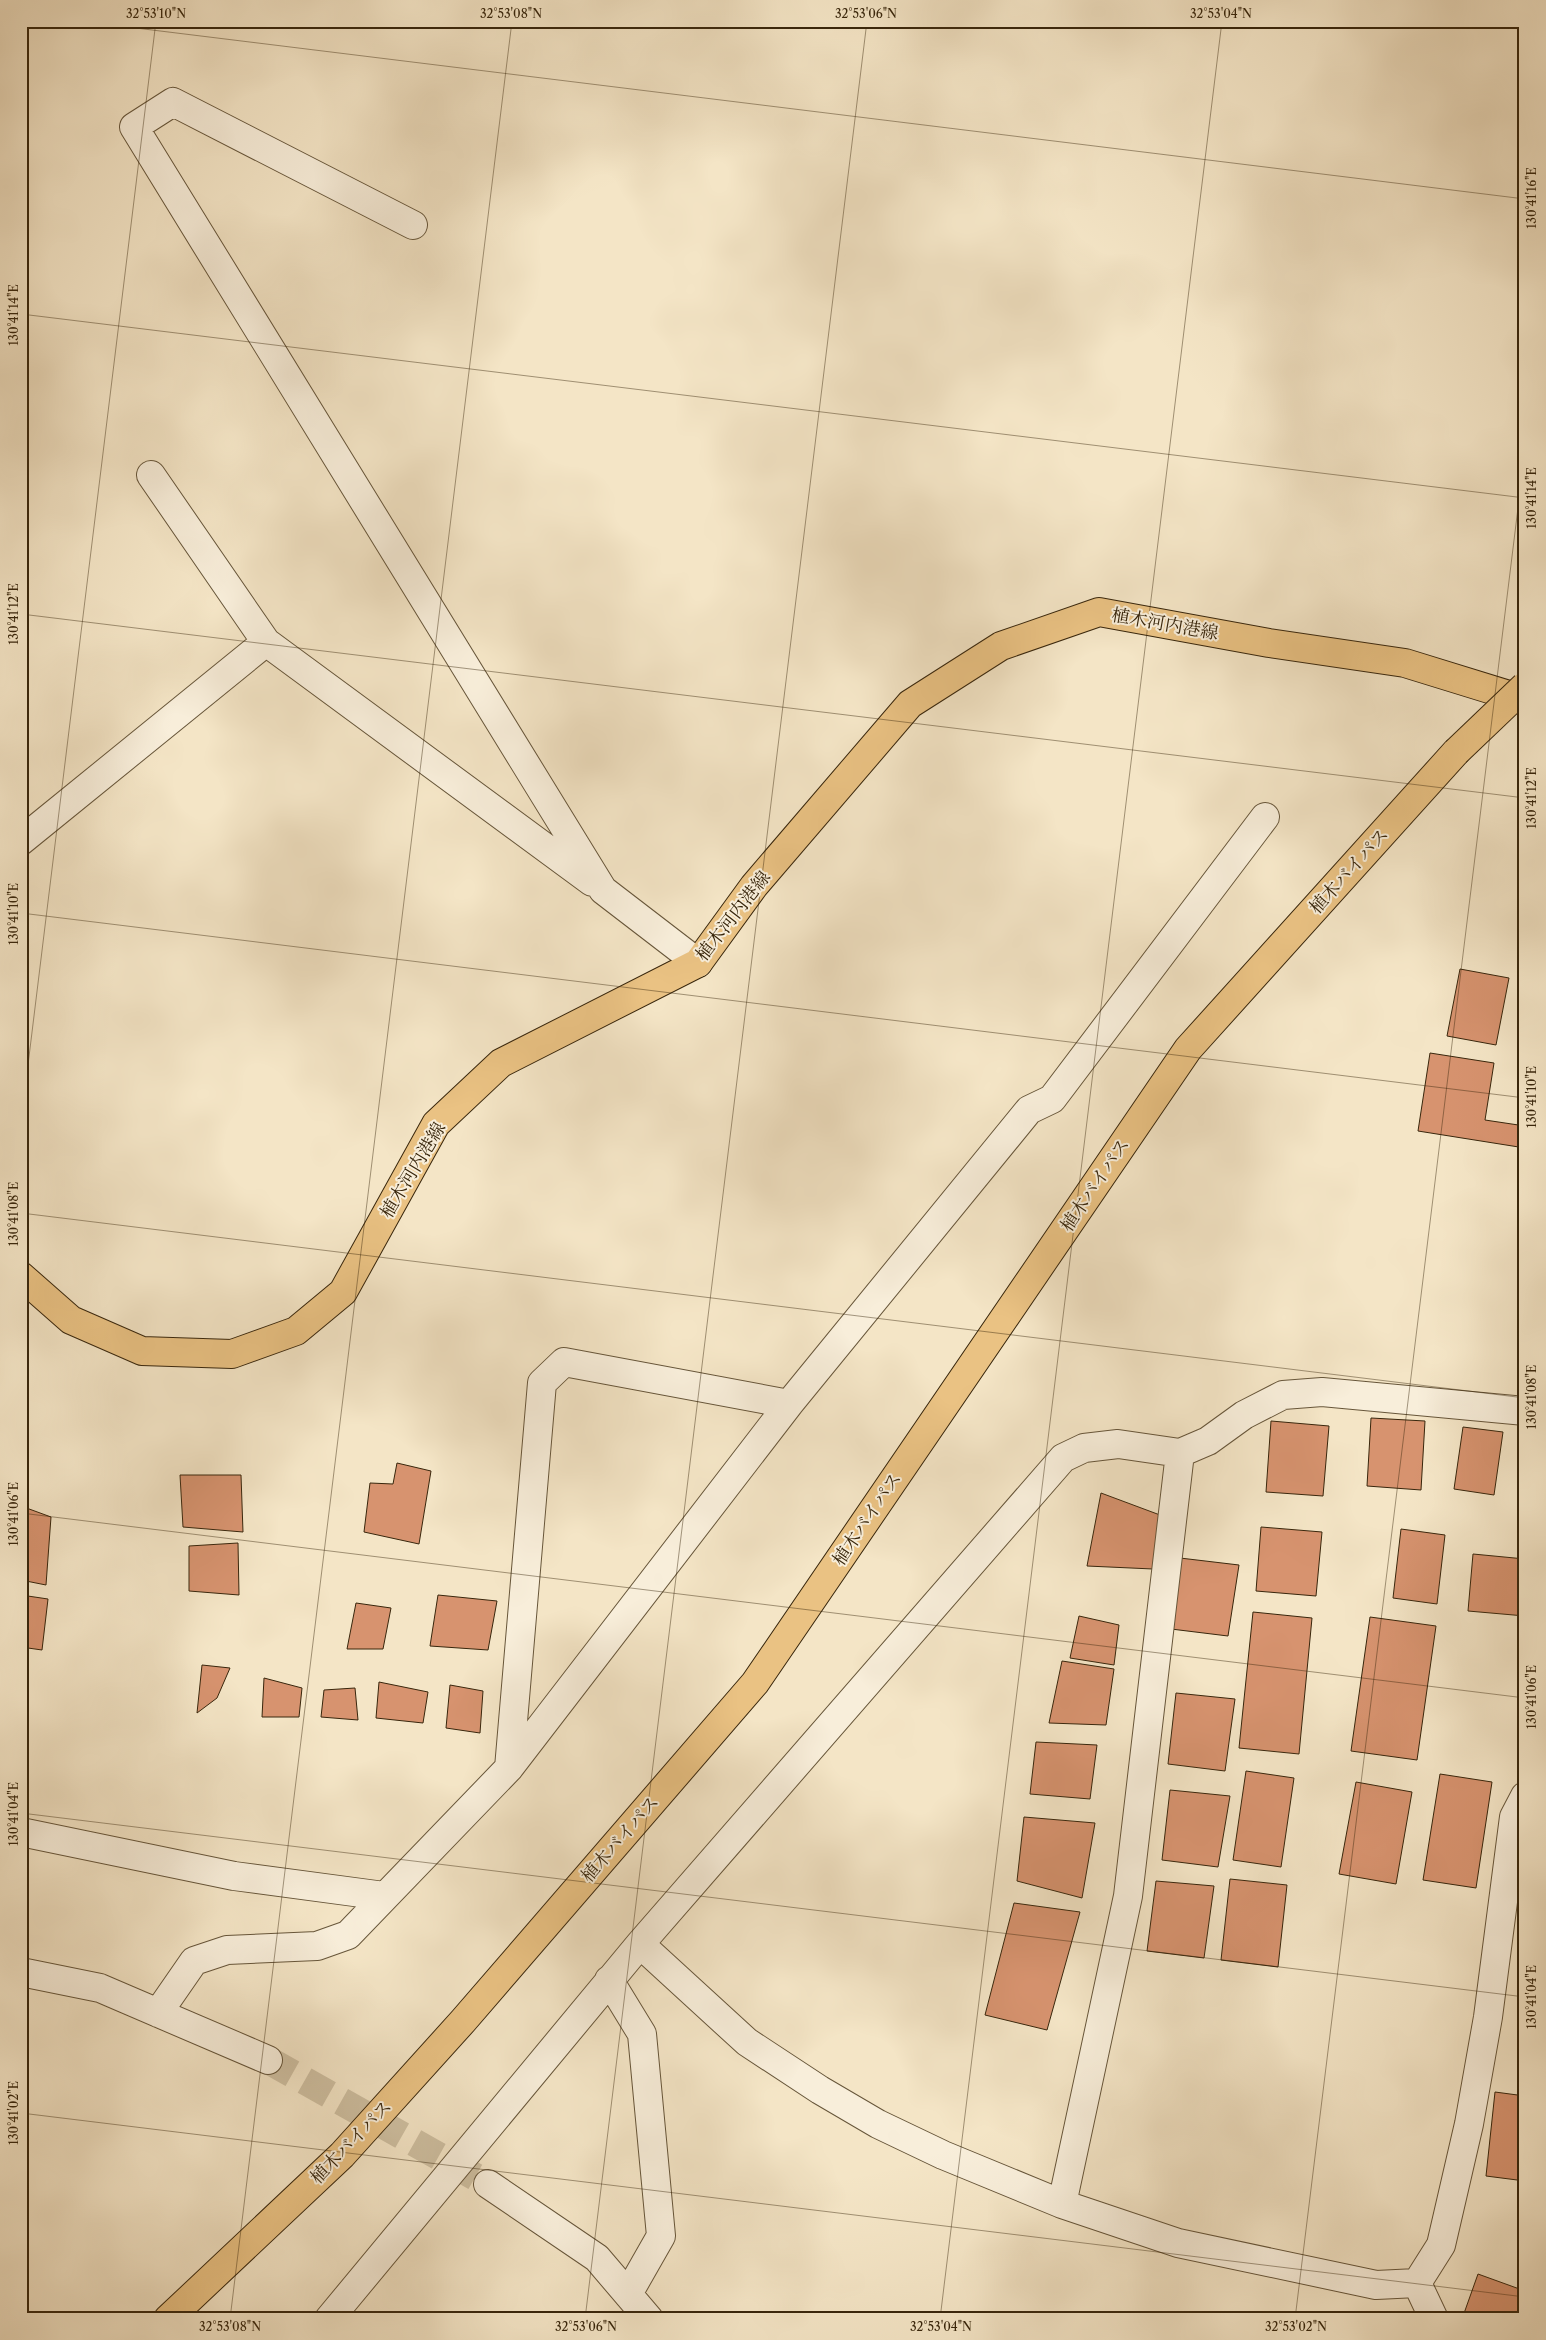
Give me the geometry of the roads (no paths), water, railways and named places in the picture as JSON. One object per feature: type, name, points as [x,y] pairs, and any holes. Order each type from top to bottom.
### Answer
[{"type":"main road","name":"植木河内港線","points":[[21,1276],[70,1320],[142,1351],[232,1354],[296,1331],[343,1292],[436,1124],[501,1062],[698,963],[754,886],[910,704],[1001,646],[1100,612],[1269,643],[1405,663],[1525,700]]},
{"type":"main road","name":"植木バイパス","points":[[168,2319],[342,2155],[463,2021],[755,1683],[1188,1049],[1456,752],[1525,686]]},
{"type":"street","points":[[414,225],[173,102],[134,127],[603,890]]},
{"type":"street","points":[[151,475],[266,642],[603,890],[698,963]]},
{"type":"street","points":[[21,841],[266,642]]},
{"type":"street","points":[[158,2013],[194,1960],[227,1950],[316,1946],[348,1935],[509,1768],[789,1404],[1029,1110],[1052,1099],[1265,817]]},
{"type":"street","points":[[509,1768],[542,1383],[564,1362],[789,1404]]},
{"type":"street","points":[[329,2319],[609,1980],[1063,1458],[1084,1448],[1118,1444],[1180,1454],[1208,1441],[1244,1415],[1283,1396],[1322,1392],[1525,1411]]},
{"type":"street","points":[[1062,2204],[1128,1896],[1180,1454]]},
{"type":"street","points":[[1417,2283],[1441,2245],[1469,2124],[1488,2017],[1514,1817],[1525,1796]]},
{"type":"street","points":[[21,1832],[234,1876],[384,1896]]},
{"type":"street","points":[[640,1944],[747,2042],[820,2090],[878,2124],[943,2155],[1062,2204],[1178,2243],[1376,2285],[1417,2283]]},
{"type":"street","points":[[21,1972],[100,1988],[268,2060]]},
{"type":"street","points":[[609,1980],[642,2034],[661,2236],[628,2294]]},
{"type":"street","points":[[488,2184],[597,2258],[648,2319]]},
{"type":"street","points":[[1417,2283],[1434,2319]]},
{"type":"tunnel","points":[[268,2060],[488,2184]]}]
